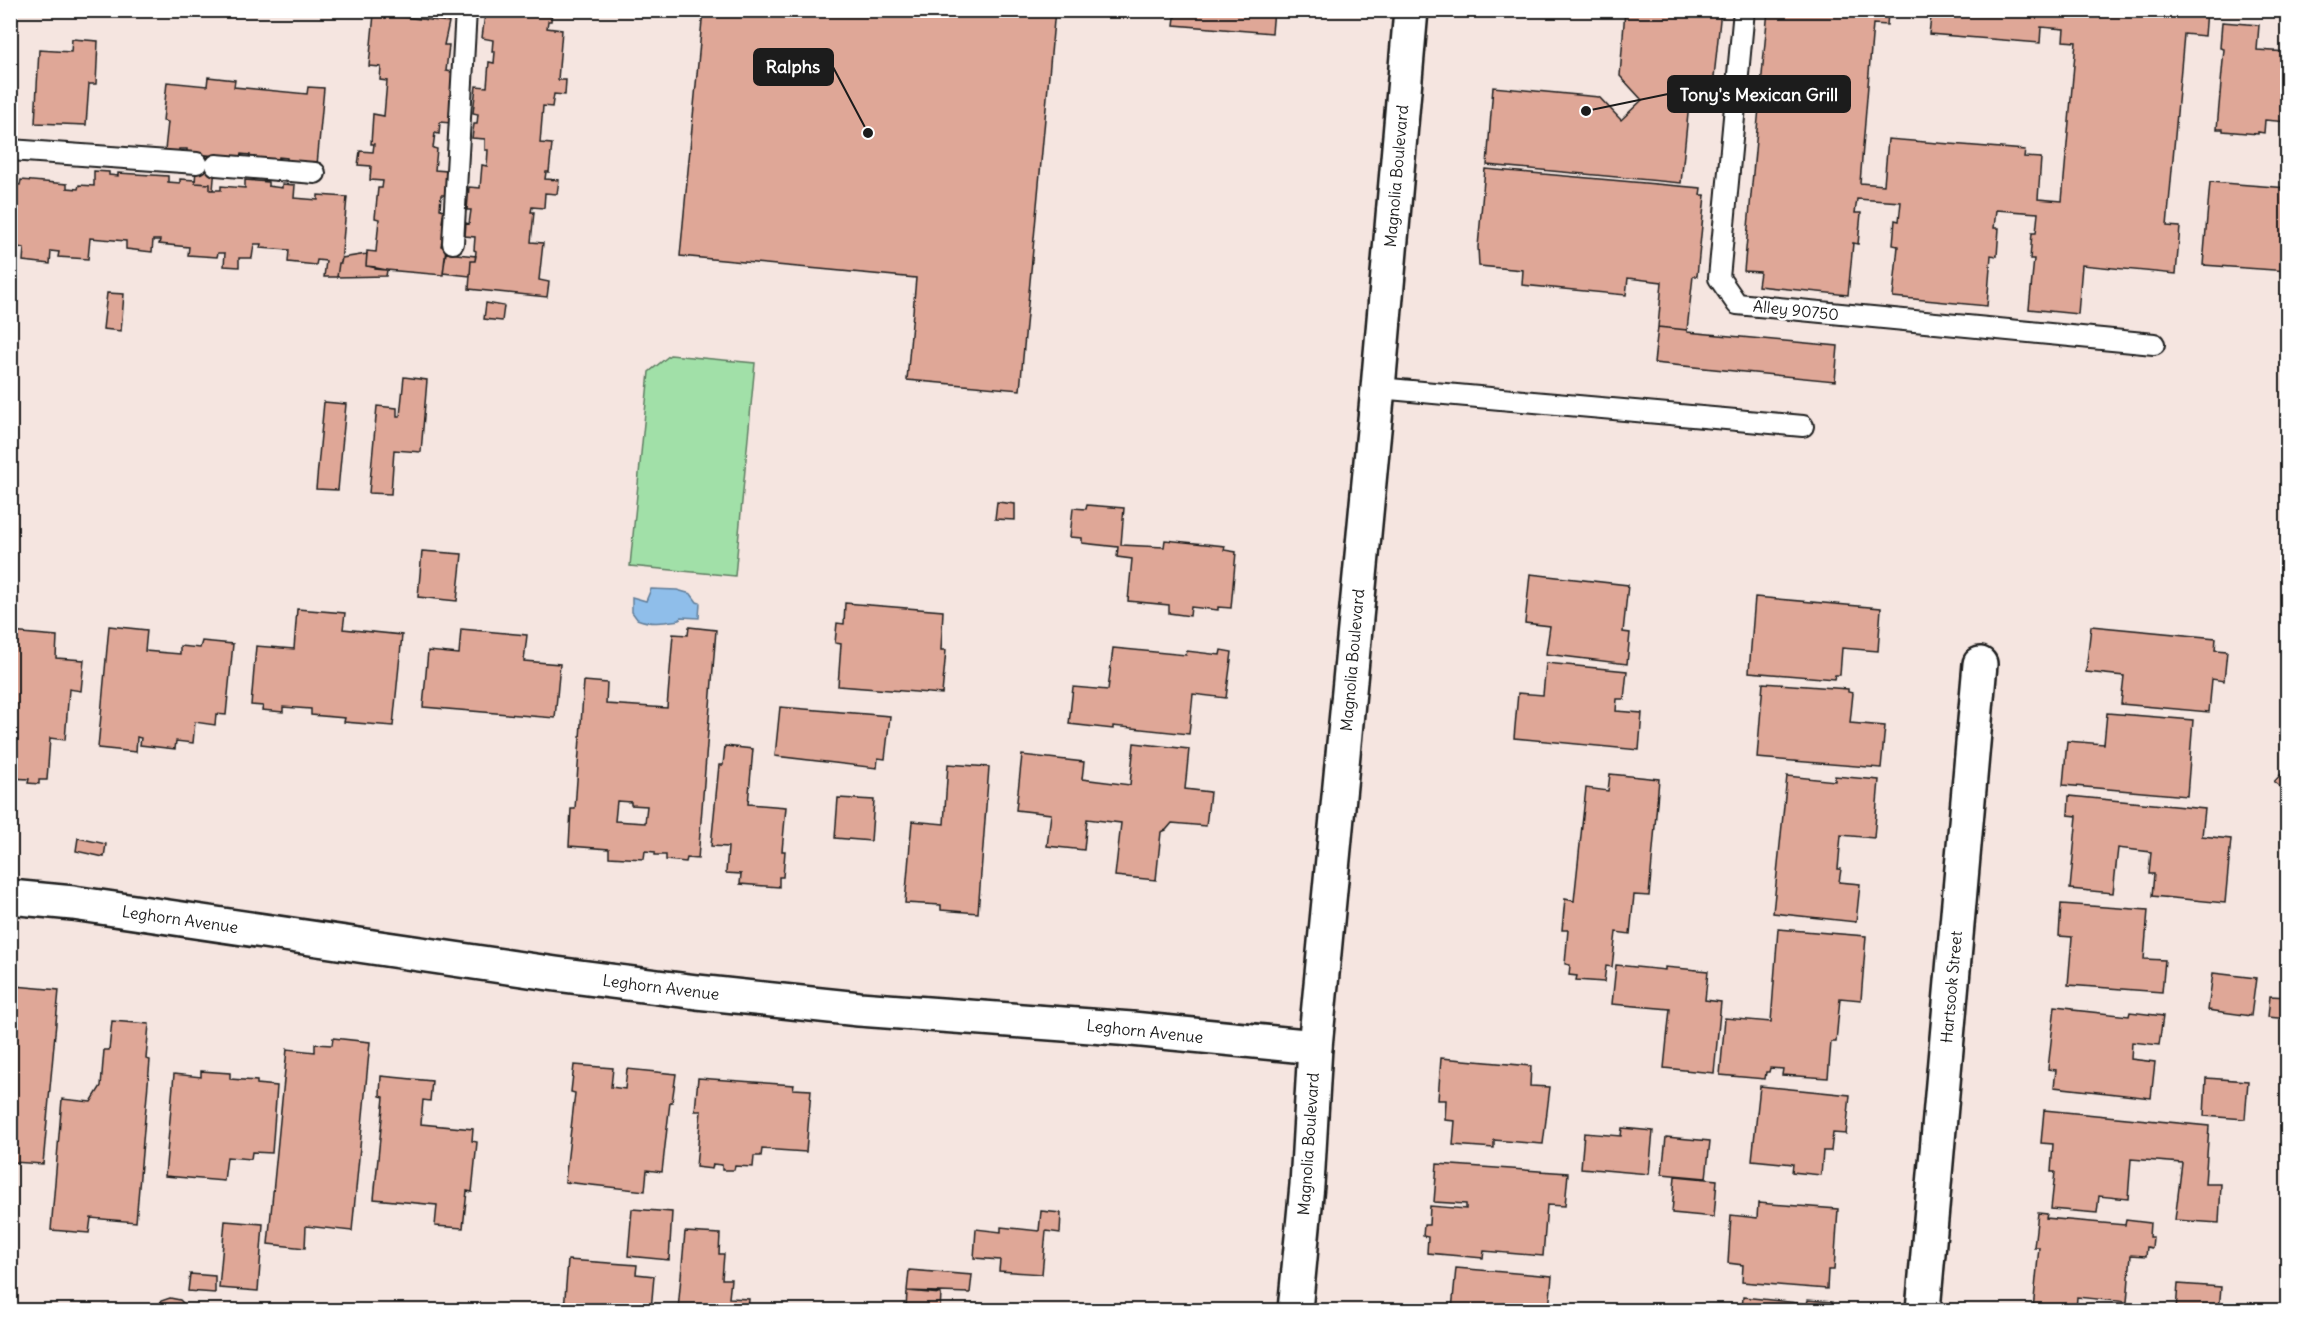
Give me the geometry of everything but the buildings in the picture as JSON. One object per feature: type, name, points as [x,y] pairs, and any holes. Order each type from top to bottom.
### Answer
[{"type":"street","name":"Magnolia Boulevard","points":[[1295,1311],[1315,1047],[1378,388],[1411,10]]},
{"type":"street","name":"Hartsook Street","points":[[1923,1311],[1980,663]]},
{"type":"street","name":"Leghorn Avenue","points":[[10,897],[73,903],[556,974],[697,992],[859,1009],[1132,1029],[1315,1047]]},
{"type":"lane","points":[[453,243],[466,10]]},
{"type":"lane","name":"Alley 90750","points":[[1744,10],[1719,278],[1737,304],[2154,344]]},
{"type":"lane","points":[[10,150],[315,173]]},
{"type":"lane","points":[[1378,388],[1803,426]]},
{"type":"green space","points":[[670,355],[755,363],[735,576],[630,566],[649,372]]},
{"type":"water","points":[[651,589],[677,590],[691,594],[700,603],[699,618],[681,617],[680,620],[658,622],[637,619],[632,612],[632,597],[646,601]]},
{"type":"place","name":"Tony's Mexican Grill","points":[[1586,111]]},
{"type":"place","name":"Ralphs","points":[[868,133]]}]
